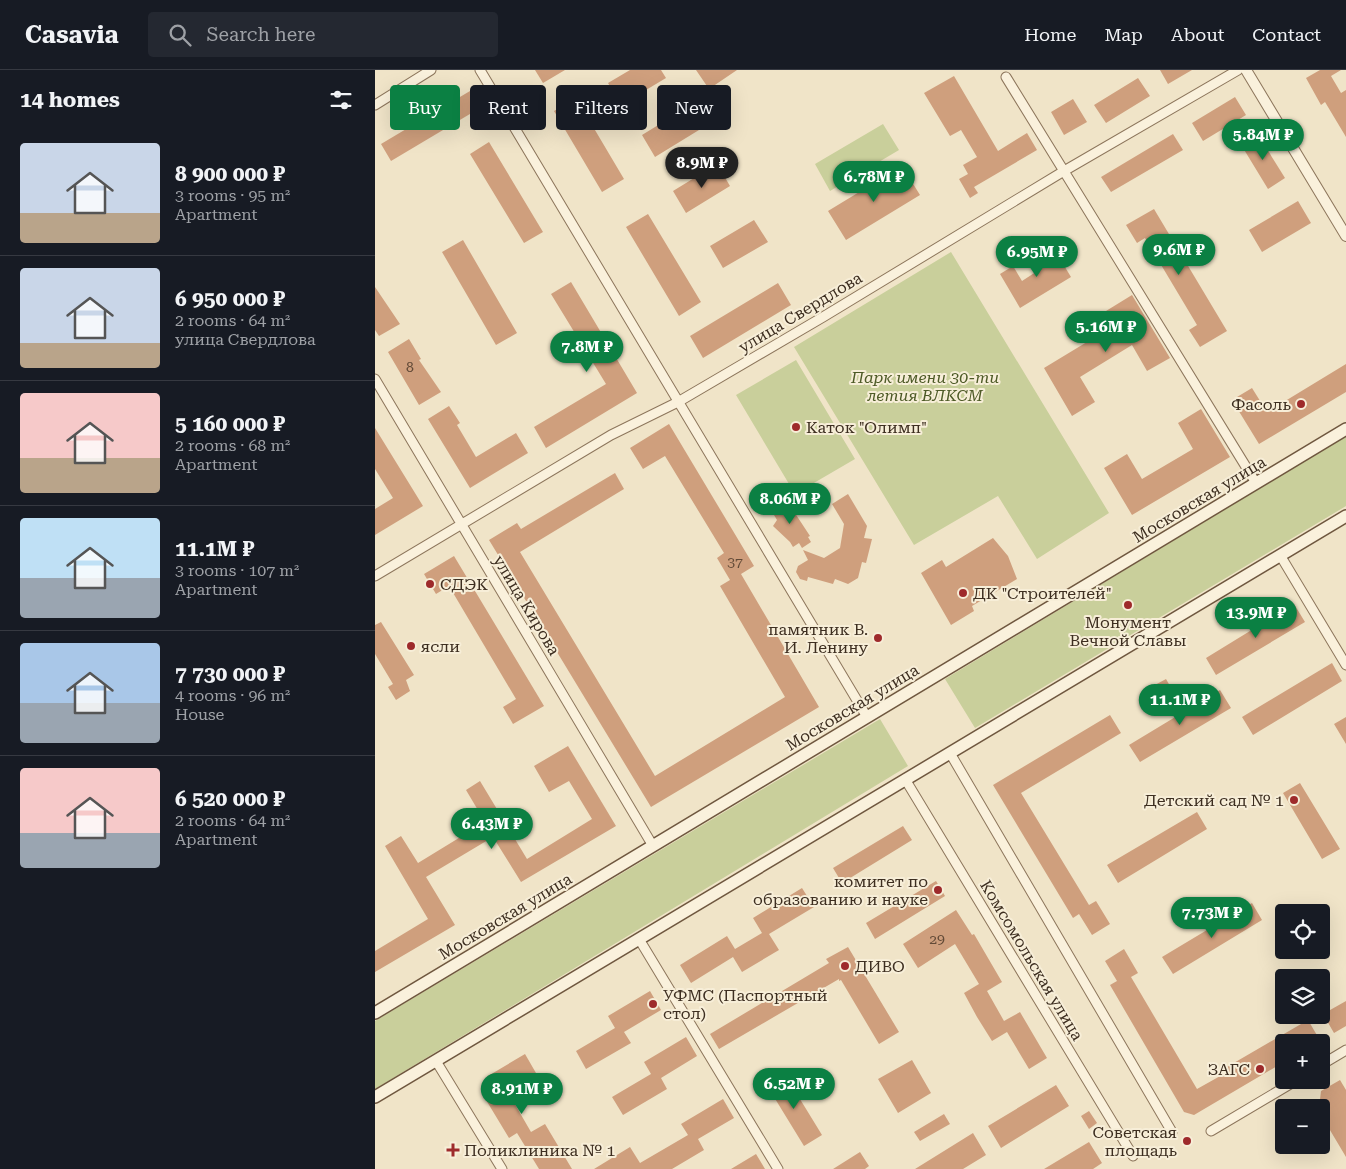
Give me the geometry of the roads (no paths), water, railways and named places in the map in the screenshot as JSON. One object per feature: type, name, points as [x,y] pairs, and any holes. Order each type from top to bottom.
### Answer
[{"type":"main road","name":"Московская улица","points":[[375,1013],[1346,429]]},
{"type":"main road","points":[[375,1097],[1346,516]]},
{"type":"street","points":[[375,105],[431,70]]},
{"type":"street","points":[[480,70],[867,717]]},
{"type":"street","name":"улица Свердлова","points":[[375,576],[611,435],[678,402],[1064,171],[1238,70]]},
{"type":"street","points":[[1247,70],[1346,236]]},
{"type":"street","points":[[1006,77],[1256,483]]},
{"type":"street","name":"улица Кирова","points":[[375,379],[653,846]]},
{"type":"street","points":[[1280,555],[1346,666]]},
{"type":"street","name":"Комсомольская улица","points":[[950,753],[1172,1132]]},
{"type":"street","name":"Комсомольская улица","points":[[905,779],[1133,1156]]},
{"type":"street","points":[[639,939],[778,1169]]},
{"type":"street","points":[[1330,1060],[1346,1050]]},
{"type":"street","points":[[436,1061],[501,1169]]},
{"type":"street","points":[[1211,1131],[1282,1089]]},
{"type":"place","name":"Фасоль","points":[[1301,404]]},
{"type":"place","name":"Каток \"Олимп\"","points":[[796,427]]},
{"type":"place","name":"СДЭК","points":[[430,584]]},
{"type":"place","name":"ДК \"Строителей\"","points":[[963,593]]},
{"type":"place","name":"Монумент Вечной Славы","points":[[1128,605]]},
{"type":"place","name":"памятник В. И. Ленину","points":[[878,638]]},
{"type":"place","name":"ясли","points":[[411,646]]},
{"type":"place","name":"Детский сад № 1","points":[[1294,800]]},
{"type":"place","name":"комитет по образованию и науке","points":[[938,890]]},
{"type":"place","name":"ДИВО","points":[[845,966]]},
{"type":"place","name":"УФМС (Паспортный стол)","points":[[653,1004]]},
{"type":"place","name":"ЗАГС","points":[[1260,1069]]},
{"type":"place","name":"Советская площадь","points":[[1187,1141]]},
{"type":"place","name":"Поликлиника № 1","points":[[453,1150]]},
{"type":"park label","name":"Парк имени 30-ти летия ВЛКСМ","points":[[925,386]]}]
